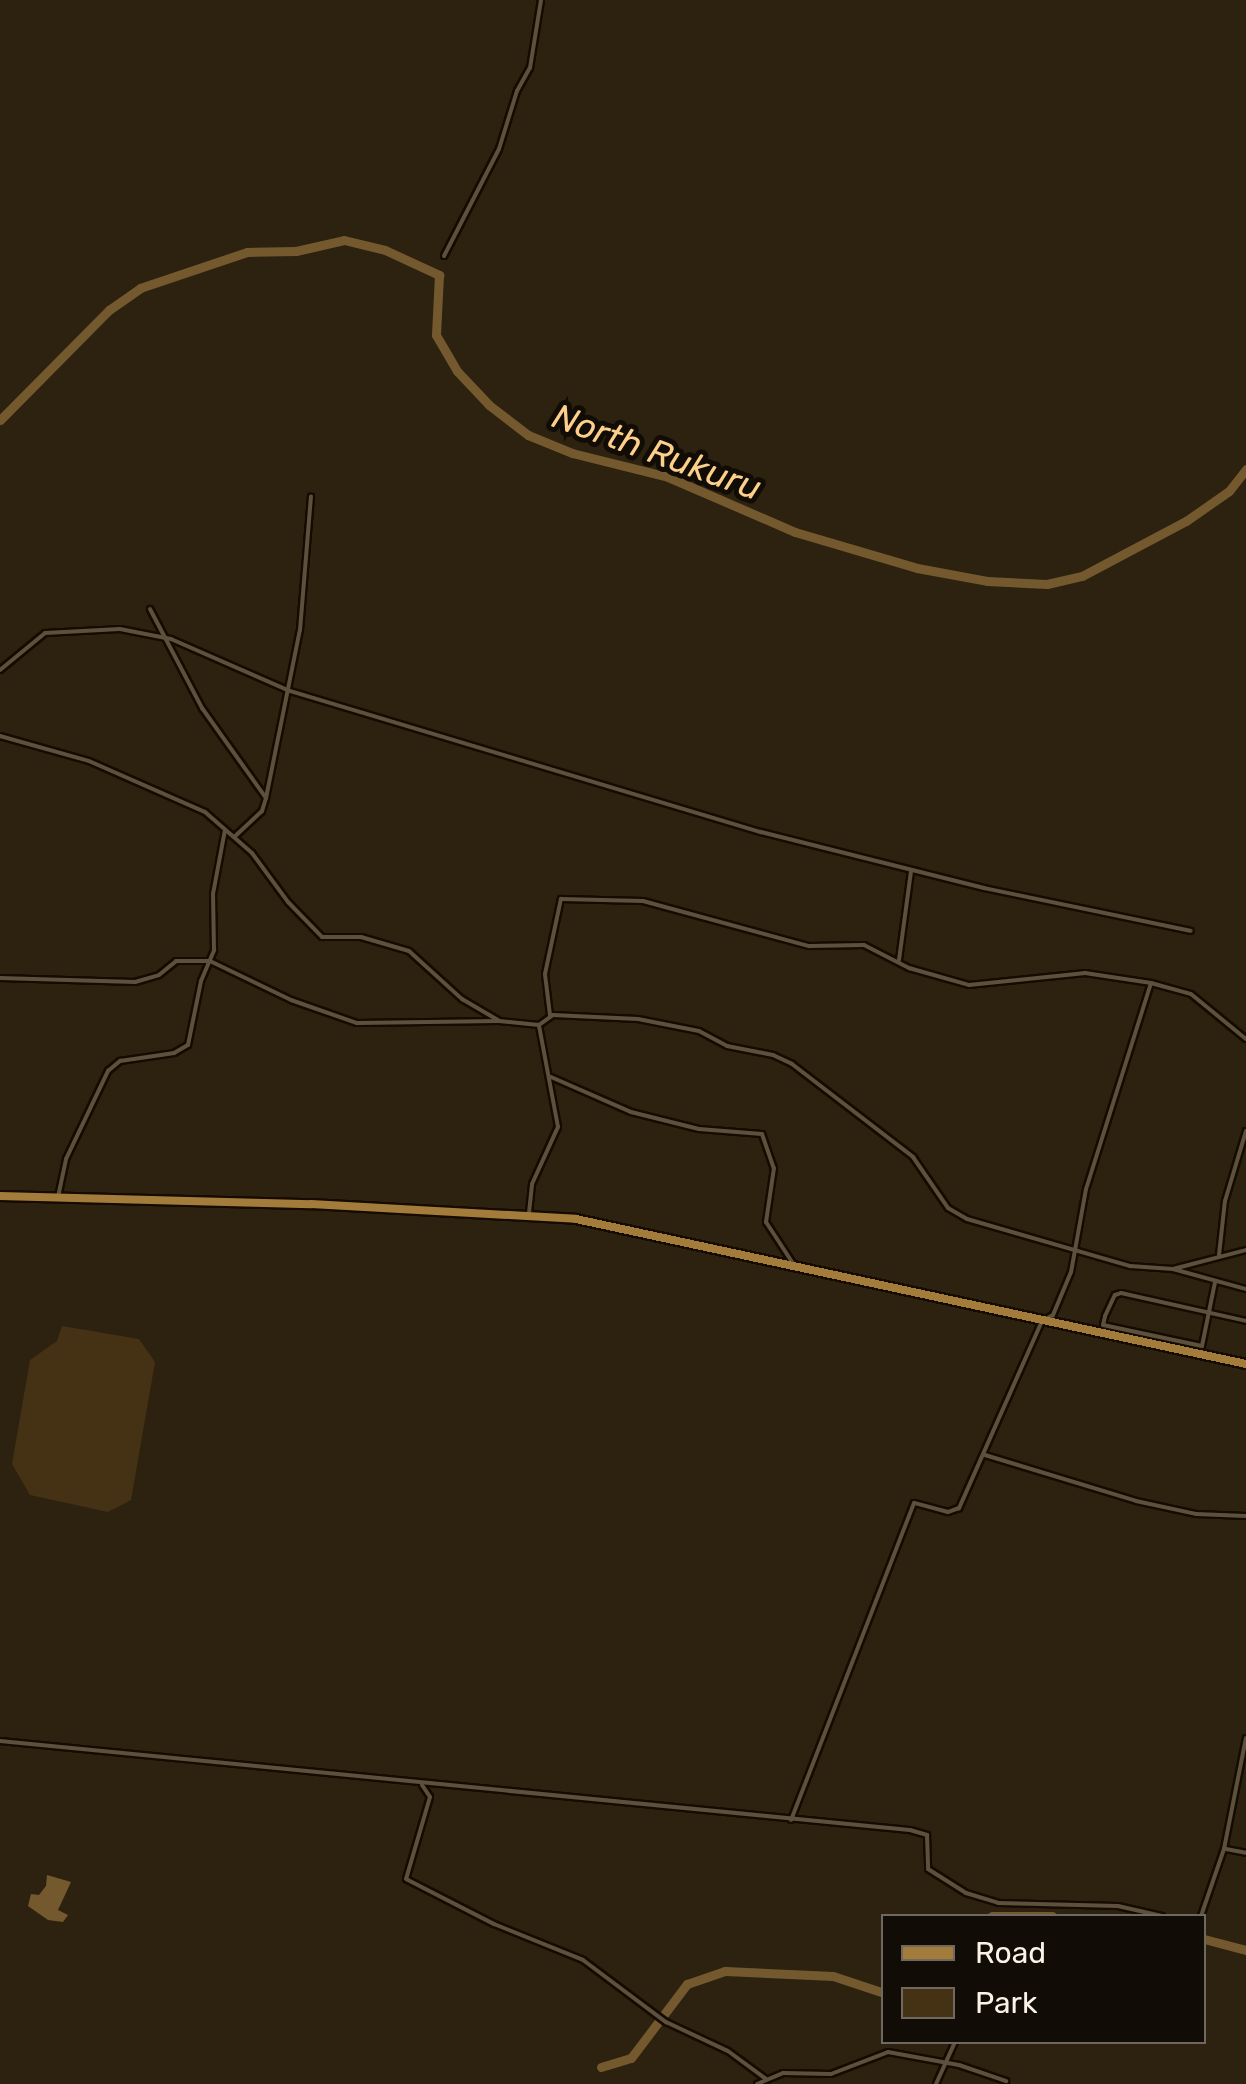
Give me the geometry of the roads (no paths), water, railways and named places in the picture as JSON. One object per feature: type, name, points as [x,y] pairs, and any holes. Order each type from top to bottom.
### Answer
[{"type":"main road","points":[[0,1196],[529,1213],[794,1265],[1042,1321],[1202,1351],[1246,1364]]},
{"type":"street","points":[[444,256],[499,150],[516,91],[530,68],[541,0]]},
{"type":"street","points":[[234,837],[262,811],[266,798],[290,690],[308,576],[306,538],[311,496]]},
{"type":"street","points":[[150,609],[202,708],[266,798]]},
{"type":"street","points":[[0,670],[45,632],[120,629],[165,638],[290,690],[761,832],[911,870],[1191,931]]},
{"type":"street","points":[[0,736],[89,761],[167,792],[204,812],[234,837],[322,936],[361,937],[409,951],[462,998],[499,1021]]},
{"type":"street","points":[[58,1197],[66,1159],[102,1079],[120,1061],[184,1048],[210,961],[212,894],[225,830]]},
{"type":"street","points":[[898,962],[911,870]]},
{"type":"street","points":[[550,1016],[544,974],[561,900],[643,901],[815,947],[864,945],[898,962],[983,987],[1084,974],[1151,983],[1191,994],[1246,1039]]},
{"type":"street","points":[[0,978],[135,982],[152,979],[176,961],[210,961],[312,1009],[358,1023],[499,1021],[539,1025],[550,1016],[645,1020],[699,1031],[727,1046],[783,1058],[914,1157],[955,1214],[1120,1264],[1173,1269],[1246,1289]]},
{"type":"street","points":[[791,1820],[914,1503],[955,1512],[1042,1321],[1054,1315],[1075,1250],[1086,1189],[1151,983]]},
{"type":"street","points":[[529,1213],[532,1184],[558,1127],[539,1025]]},
{"type":"street","points":[[551,1077],[618,1108],[699,1129],[765,1136],[774,1176],[766,1222],[794,1265]]},
{"type":"street","points":[[1219,1255],[1225,1202],[1246,1131]]},
{"type":"street","points":[[1173,1269],[1246,1250]]},
{"type":"street","points":[[1215,1282],[1208,1313],[1202,1351],[1103,1325],[1113,1298],[1121,1293],[1208,1313],[1246,1321]]},
{"type":"street","points":[[984,1455],[1136,1501],[1196,1514],[1246,1516]]},
{"type":"street","points":[[1202,1914],[1224,1849],[1246,1738]]},
{"type":"street","points":[[0,1741],[925,1834],[928,1869],[958,1890],[993,1902],[1118,1906],[1153,1914]]},
{"type":"street","points":[[421,1785],[430,1798],[406,1879],[494,1924],[583,1960],[663,2020],[728,2051],[766,2079]]},
{"type":"street","points":[[1224,1849],[1246,1853]]},
{"type":"street","points":[[936,2084],[955,2044]]},
{"type":"street","points":[[758,2084],[782,2073],[831,2074],[881,2053],[946,2062],[1007,2083]]},
{"type":"waterway","name":"North Rukuru","points":[[0,420],[109,310],[140,288],[247,252],[296,251],[344,240],[385,250],[439,275],[436,335],[457,371],[489,405],[528,435],[572,453],[668,477],[795,532],[917,568],[987,581],[1047,584],[1082,576],[1186,521],[1229,491],[1246,469]]},
{"type":"waterway","points":[[1206,1940],[1246,1950]]},
{"type":"waterway","points":[[601,2067],[631,2058],[687,1984],[725,1971],[833,1976],[881,1992]]}]
